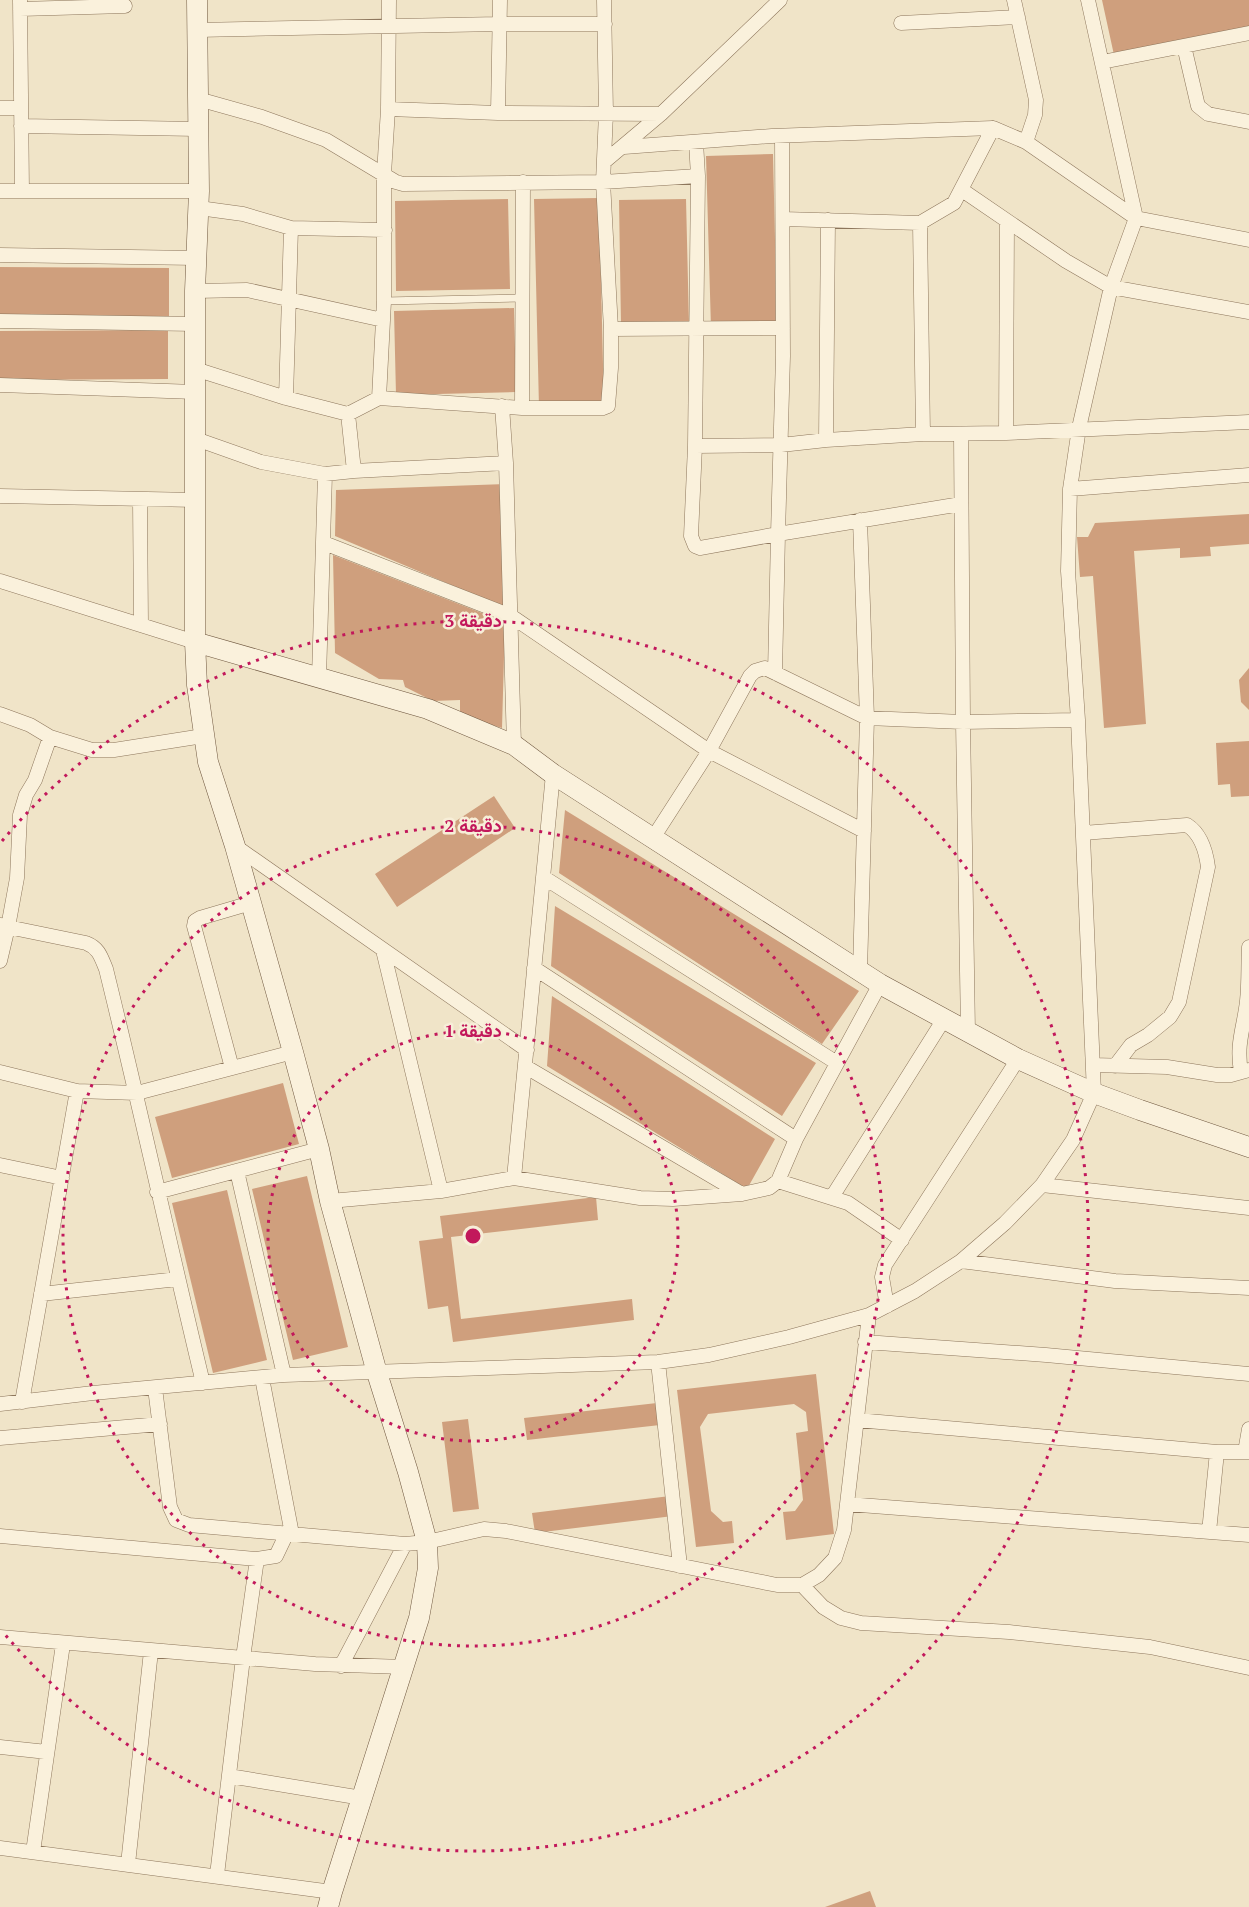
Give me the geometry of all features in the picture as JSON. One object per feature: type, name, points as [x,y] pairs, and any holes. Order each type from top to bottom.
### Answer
[{"type":"main road","points":[[197,0],[199,199],[195,291],[195,642],[203,736],[208,762],[235,846],[293,1052],[319,1149],[330,1201],[377,1373],[427,1542],[428,1568],[419,1618],[330,1900]]},
{"type":"main road","points":[[195,642],[428,709],[514,745],[553,774],[880,984],[1018,1059],[1094,1093],[1249,1147]]},
{"type":"street","points":[[379,398],[384,301],[384,174],[388,109],[389,0]]},
{"type":"street","points":[[498,113],[500,0]]},
{"type":"street","points":[[195,369],[286,398],[348,414],[379,398],[522,408],[603,408],[608,406],[611,329],[603,182],[606,113],[604,0]]},
{"type":"street","points":[[604,162],[661,114],[780,0]]},
{"type":"street","points":[[1014,0],[1036,100],[1035,115],[1026,141]]},
{"type":"street","points":[[0,1404],[284,1375],[658,1362],[709,1355],[789,1337],[869,1315],[887,1306],[961,1261],[1005,1223],[1042,1185],[1073,1140],[1094,1093],[1078,720],[1068,571],[1070,489],[1079,428],[1111,287],[1136,218],[1088,0]]},
{"type":"street","points":[[22,191],[20,4],[125,6]]},
{"type":"street","points":[[901,23],[1018,17]]},
{"type":"street","points":[[197,30],[604,24]]},
{"type":"street","points":[[1102,62],[1249,33]]},
{"type":"street","points":[[1184,46],[1198,106],[1208,114],[1249,122]]},
{"type":"street","points":[[198,99],[262,117],[326,140],[396,182],[413,185],[603,182],[698,176]]},
{"type":"street","points":[[0,108],[20,108]]},
{"type":"street","points":[[388,109],[498,113],[661,114]]},
{"type":"street","points":[[21,126],[198,129]]},
{"type":"street","points":[[624,147],[782,136],[993,128],[1026,141],[1136,218],[1249,240]]},
{"type":"street","points":[[783,219],[920,223],[954,203],[963,190],[993,128]]},
{"type":"street","points":[[775,673],[783,356],[782,136]]},
{"type":"street","points":[[696,142],[698,176],[695,446],[691,536],[695,546],[706,548],[961,504]]},
{"type":"street","points":[[522,408],[523,182]]},
{"type":"street","points":[[963,190],[1066,261],[1111,287],[1249,312]]},
{"type":"street","points":[[0,191],[199,199],[291,228],[385,230]]},
{"type":"street","points":[[826,440],[828,220]]},
{"type":"street","points":[[1006,433],[1007,221]]},
{"type":"street","points":[[920,223],[923,435]]},
{"type":"street","points":[[286,398],[291,228]]},
{"type":"street","points":[[0,255],[196,258]]},
{"type":"street","points":[[195,291],[247,290],[383,320]]},
{"type":"street","points":[[0,321],[196,324]]},
{"type":"street","points":[[611,329],[783,328]]},
{"type":"street","points":[[0,385],[195,392]]},
{"type":"street","points":[[502,406],[506,463],[514,745]]},
{"type":"street","points":[[348,414],[354,471]]},
{"type":"street","points":[[695,446],[781,445],[826,440],[923,435],[1249,422]]},
{"type":"street","points":[[961,434],[968,1032]]},
{"type":"street","points":[[196,439],[261,462],[325,474],[506,463]]},
{"type":"street","points":[[319,678],[325,474]]},
{"type":"street","points":[[1070,489],[1249,475]]},
{"type":"street","points":[[0,496],[196,501]]},
{"type":"street","points":[[140,499],[141,625]]},
{"type":"street","points":[[860,520],[867,718],[860,971]]},
{"type":"street","points":[[324,543],[511,616],[709,751],[864,831]]},
{"type":"street","points":[[0,581],[195,642]]},
{"type":"street","points":[[652,838],[709,751],[750,676],[760,668],[765,668],[867,718],[963,722],[1078,720]]},
{"type":"street","points":[[0,714],[30,725],[50,737],[92,750],[114,750],[203,736]]},
{"type":"street","points":[[0,961],[4,926],[17,878],[20,815],[50,737]]},
{"type":"street","points":[[514,1178],[553,774]]},
{"type":"street","points":[[1083,833],[1187,825],[1195,830],[1208,867],[1179,1002],[1170,1017],[1131,1045],[1115,1066]]},
{"type":"street","points":[[235,846],[527,1050]]},
{"type":"street","points":[[543,877],[837,1063]]},
{"type":"street","points":[[232,1068],[194,926],[195,921],[200,918],[251,903]]},
{"type":"street","points":[[4,926],[86,943],[94,946],[100,954],[106,969],[137,1093],[157,1192],[203,1383]]},
{"type":"street","points":[[1093,1065],[1167,1067],[1216,1075],[1245,1071],[1239,1059],[1239,1041],[1247,1001],[1249,947]]},
{"type":"street","points":[[383,950],[441,1191]]},
{"type":"street","points":[[534,968],[796,1139]]},
{"type":"street","points":[[330,1201],[441,1191],[514,1178],[640,1198],[673,1199],[742,1194],[769,1188],[778,1180],[796,1139],[880,984]]},
{"type":"street","points":[[832,1197],[944,1019]]},
{"type":"street","points":[[0,1072],[77,1091],[137,1093],[293,1052]]},
{"type":"street","points":[[887,1306],[882,1277],[885,1265],[1018,1059]]},
{"type":"street","points":[[525,1067],[742,1194]]},
{"type":"street","points":[[22,1402],[77,1091]]},
{"type":"street","points":[[157,1192],[319,1149]]},
{"type":"street","points":[[0,1165],[62,1178]]},
{"type":"street","points":[[237,1171],[284,1375]]},
{"type":"street","points":[[778,1180],[848,1203],[902,1240]]},
{"type":"street","points":[[1042,1185],[1249,1208]]},
{"type":"street","points":[[961,1261],[1115,1281],[1249,1288]]},
{"type":"street","points":[[42,1294],[178,1279]]},
{"type":"street","points":[[155,1388],[170,1507],[176,1520],[189,1525],[405,1544],[427,1542],[484,1529],[495,1530],[777,1585],[802,1586],[819,1575],[835,1558],[844,1530],[869,1315]]},
{"type":"street","points":[[866,1342],[1058,1356],[1249,1374]]},
{"type":"street","points":[[658,1362],[680,1566]]},
{"type":"street","points":[[0,1536],[257,1559],[276,1556],[290,1533],[262,1378]]},
{"type":"street","points":[[857,1420],[1217,1452],[1247,1452],[1249,1430]]},
{"type":"street","points":[[0,1438],[160,1424]]},
{"type":"street","points":[[1209,1533],[1217,1452]]},
{"type":"street","points":[[847,1504],[1249,1535]]},
{"type":"street","points":[[341,1666],[405,1544]]},
{"type":"street","points":[[217,1875],[257,1559]]},
{"type":"street","points":[[802,1586],[823,1607],[841,1618],[861,1623],[1009,1632],[1150,1647],[1249,1668]]},
{"type":"street","points":[[0,1637],[341,1666],[404,1667]]},
{"type":"street","points":[[33,1852],[63,1644]]},
{"type":"street","points":[[128,1864],[151,1651]]},
{"type":"street","points":[[0,1747],[47,1752]]},
{"type":"street","points":[[229,1776],[362,1798]]},
{"type":"street","points":[[0,1848],[217,1875],[330,1900]]},
{"type":"lane","points":[[384,301],[523,298]]},
{"type":"building","points":[[1102,0],[1249,0],[1249,27],[1114,55]]},
{"type":"building","points":[[773,154],[777,326],[711,328],[706,156]]},
{"type":"building","points":[[599,198],[604,406],[539,407],[534,199]]},
{"type":"building","points":[[508,199],[510,289],[396,291],[395,201]]},
{"type":"building","points":[[686,199],[689,324],[621,325],[619,200]]},
{"type":"building","points":[[0,267],[169,268],[169,318],[0,317]]},
{"type":"building","points":[[514,308],[516,392],[396,395],[394,311]]},
{"type":"building","points":[[168,330],[168,379],[0,380],[0,331]]},
{"type":"building","points":[[506,484],[506,608],[335,536],[336,490]]},
{"type":"building","points":[[1249,514],[1249,544],[1210,547],[1211,556],[1180,558],[1180,548],[1134,551],[1146,724],[1104,728],[1093,576],[1080,577],[1077,537],[1088,537],[1095,523]]},
{"type":"building","points":[[333,555],[505,622],[502,728],[460,715],[460,700],[433,701],[405,687],[403,680],[379,679],[335,653]]},
{"type":"building","points":[[1249,668],[1249,710],[1241,702],[1239,680]]},
{"type":"building","points":[[1249,741],[1249,796],[1231,797],[1230,784],[1218,785],[1216,743]]},
{"type":"building","points":[[494,796],[515,828],[397,907],[375,874]]},
{"type":"building","points":[[565,810],[859,991],[822,1044],[559,873]]},
{"type":"building","points":[[555,906],[816,1063],[782,1116],[551,966]]},
{"type":"building","points":[[552,996],[775,1139],[747,1189],[547,1066]]},
{"type":"building","points":[[283,1083],[299,1144],[172,1178],[155,1117]]},
{"type":"building","points":[[307,1176],[348,1347],[293,1360],[252,1189]]},
{"type":"building","points":[[227,1190],[267,1360],[213,1373],[172,1203]]},
{"type":"building","points":[[596,1197],[598,1220],[451,1237],[461,1319],[632,1299],[634,1320],[453,1342],[448,1306],[428,1309],[419,1241],[443,1238],[440,1216]]},
{"type":"building","points":[[816,1374],[834,1534],[786,1540],[783,1512],[795,1511],[803,1500],[796,1433],[808,1431],[806,1412],[794,1404],[708,1414],[700,1427],[711,1511],[723,1522],[732,1521],[734,1543],[696,1547],[677,1390]]},
{"type":"building","points":[[657,1403],[660,1425],[527,1440],[524,1418]]},
{"type":"building","points":[[468,1419],[479,1509],[453,1512],[442,1422]]},
{"type":"building","points":[[670,1496],[673,1516],[535,1533],[532,1513]]},
{"type":"building","points":[[870,1891],[876,1907],[825,1907]]}]
